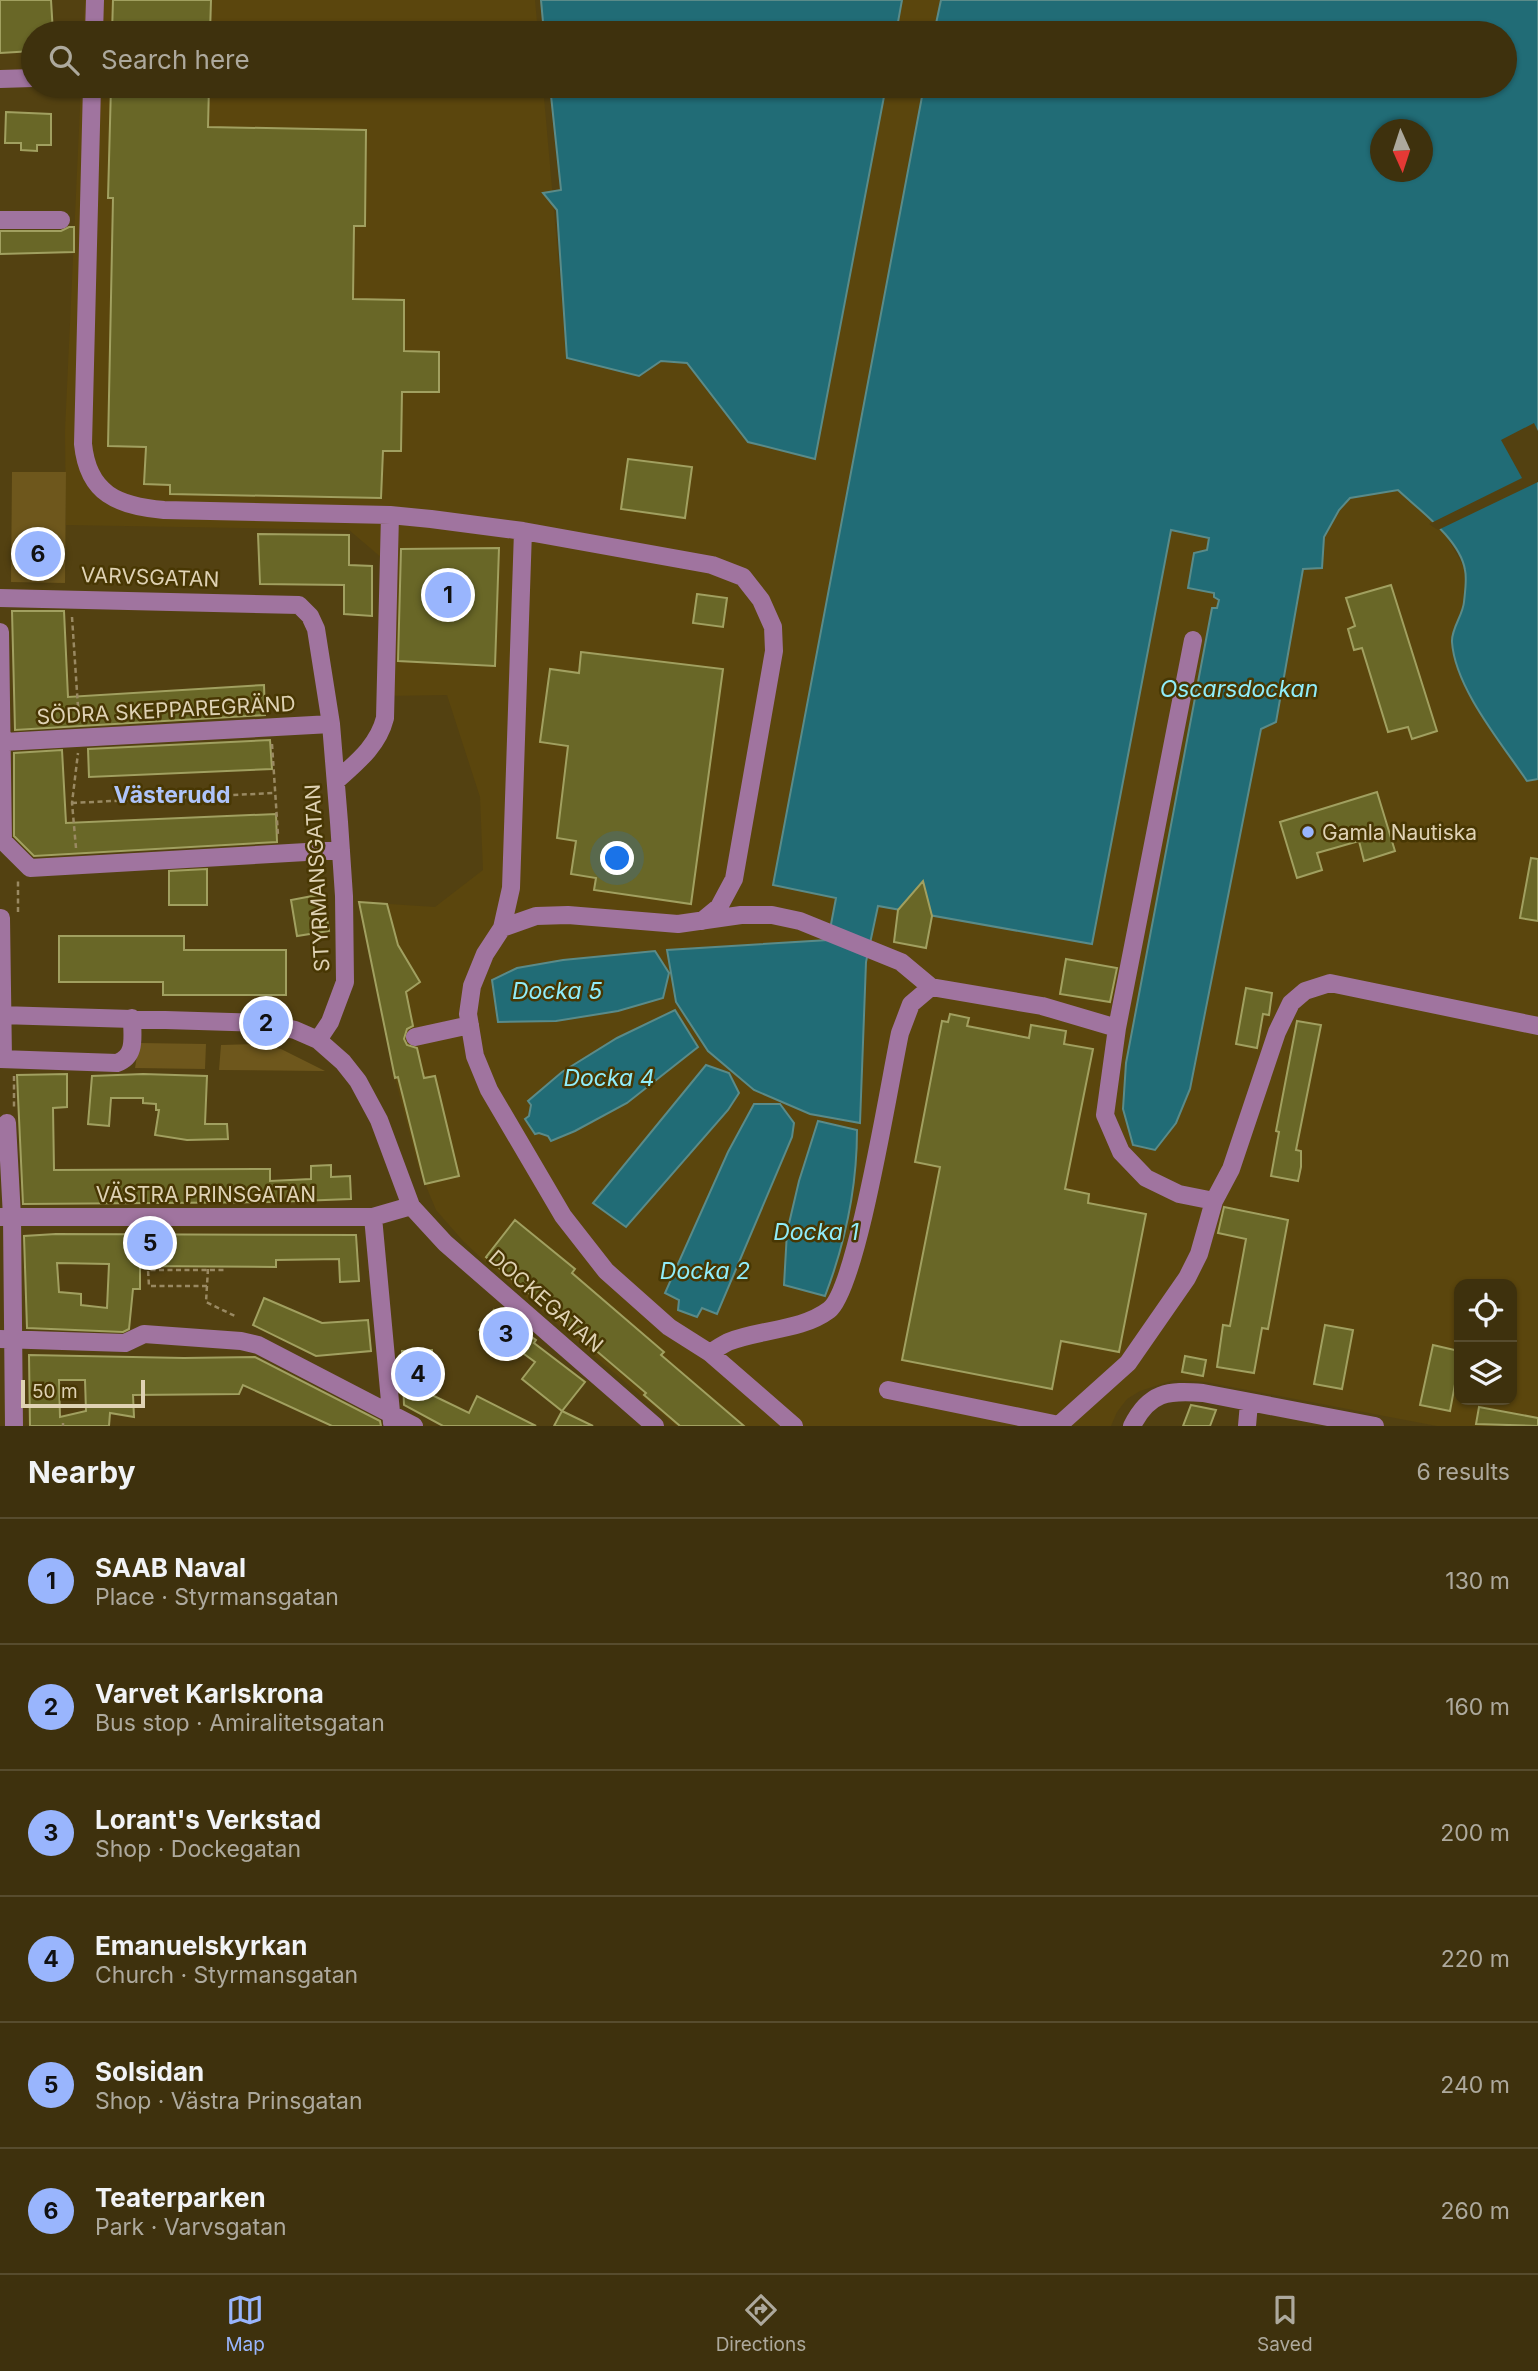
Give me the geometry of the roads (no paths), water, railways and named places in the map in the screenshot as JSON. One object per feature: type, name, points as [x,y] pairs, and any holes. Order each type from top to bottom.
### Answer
[{"type":"street","points":[[94,21],[95,0]]},
{"type":"street","points":[[0,79],[21,78]]},
{"type":"street","points":[[92,98],[83,444],[85,463],[96,484],[115,500],[138,508],[195,511],[390,514],[523,531],[712,565],[743,577],[761,600],[773,627],[774,651],[734,879],[719,907],[702,921]]},
{"type":"street","points":[[0,220],[61,220]]},
{"type":"street","points":[[336,781],[381,734],[385,718],[390,514]]},
{"type":"street","points":[[523,531],[511,888],[502,928],[485,954],[472,986],[468,1014],[475,1056],[489,1090],[562,1216],[606,1271],[669,1326],[709,1353],[794,1426]]},
{"type":"street","name":"VARVSGATAN","points":[[0,598],[299,605]]},
{"type":"street","name":"STYRMANSGATAN","points":[[299,605],[310,615],[316,629],[331,724],[341,850],[345,982],[330,1022],[318,1040]]},
{"type":"street","points":[[0,632],[3,841],[30,868],[341,850]]},
{"type":"street","points":[[1193,640],[1117,1028],[1105,1115],[1121,1152],[1146,1178],[1179,1194],[1214,1202]]},
{"type":"street","name":"SÖDRA SKEPPAREGRÄND","points":[[3,742],[331,724]]},
{"type":"street","points":[[502,928],[536,916],[568,915],[678,924],[741,915],[772,915],[800,921],[901,962],[931,987],[1042,1006],[1117,1028]]},
{"type":"street","points":[[9,918],[1,1015],[2,1059],[117,1063],[127,1060],[132,1052],[132,1018]]},
{"type":"street","points":[[888,1390],[1059,1425],[1128,1363],[1187,1278],[1199,1254],[1214,1202],[1231,1169],[1277,1032],[1291,1003],[1305,991],[1330,984],[1538,1026]]},
{"type":"street","points":[[709,1353],[728,1342],[818,1318],[832,1308],[842,1289],[859,1236],[900,1033],[911,1004],[931,987]]},
{"type":"street","points":[[1,1015],[266,1023],[295,1030],[318,1040],[344,1062],[358,1081],[379,1120],[411,1206]]},
{"type":"street","points":[[415,1037],[470,1026]]},
{"type":"street","points":[[7,1123],[6,1339],[14,1426]]},
{"type":"street","name":"VÄSTRA PRINSGATAN","points":[[6,1217],[373,1217],[411,1206]]},
{"type":"street","name":"DOCKEGATAN","points":[[411,1206],[445,1243],[655,1426]]},
{"type":"street","points":[[373,1217],[391,1420]]},
{"type":"street","points":[[6,1339],[125,1343],[144,1334],[241,1341],[258,1345],[391,1420],[414,1426]]},
{"type":"street","points":[[1132,1426],[1140,1409],[1154,1397],[1179,1391],[1203,1393],[1375,1426]]},
{"type":"street","points":[[1247,1426],[1249,1403]]},
{"type":"water","points":[[541,0],[902,0],[898,21],[543,21]]},
{"type":"water","name":"Oscarsdockan","points":[[941,0],[1538,0],[1538,779],[1527,781],[1481,715],[1461,678],[1452,637],[1463,607],[1466,577],[1462,558],[1455,547],[1438,526],[1398,490],[1350,498],[1339,510],[1324,537],[1322,568],[1303,569],[1276,722],[1261,729],[1190,1089],[1176,1123],[1155,1150],[1133,1145],[1123,1109],[1126,1063],[1212,608],[1217,608],[1219,600],[1214,597],[1214,593],[1188,588],[1194,553],[1207,550],[1209,538],[1171,530],[1092,944],[878,906],[866,962],[860,1123],[810,1114],[754,1090],[708,1051],[676,1002],[667,950],[828,940],[836,898],[773,885],[922,98],[1517,98],[1517,21],[937,21]]},
{"type":"water","points":[[551,98],[884,98],[815,459],[748,442],[687,363],[661,361],[639,376],[567,358],[557,210],[543,193],[561,190]]},
{"type":"water","name":"Docka 5","points":[[655,951],[669,973],[663,998],[618,1011],[556,1021],[498,1022],[492,980],[517,968],[563,960]]},
{"type":"water","name":"Docka 4","points":[[675,1010],[698,1047],[627,1103],[575,1131],[551,1141],[548,1136],[535,1134],[525,1119],[529,1116],[531,1105],[528,1101],[562,1072],[617,1038]]},
{"type":"water","points":[[706,1065],[729,1073],[739,1093],[728,1110],[626,1227],[593,1203]]},
{"type":"water","name":"Docka 2","points":[[754,1104],[780,1104],[794,1123],[792,1137],[717,1314],[702,1308],[697,1317],[678,1310],[679,1300],[665,1293],[728,1152]]},
{"type":"water","name":"Docka 1","points":[[818,1121],[857,1130],[849,1214],[825,1296],[784,1285],[787,1232],[799,1181]]},
{"type":"place","name":"Teaterparken","points":[[38,554]]},
{"type":"place","name":"SAAB Naval","points":[[448,595]]},
{"type":"place","name":"Gamla Nautiska","points":[[1308,832]]},
{"type":"place","name":"Varvet Karlskrona","points":[[266,1023]]},
{"type":"place","name":"Solsidan","points":[[150,1243]]},
{"type":"place","name":"Lorant's Verkstad","points":[[506,1334]]},
{"type":"place","name":"Emanuelskyrkan","points":[[418,1374]]},
{"type":"district","name":"Västerudd","points":[[172,795]]}]
